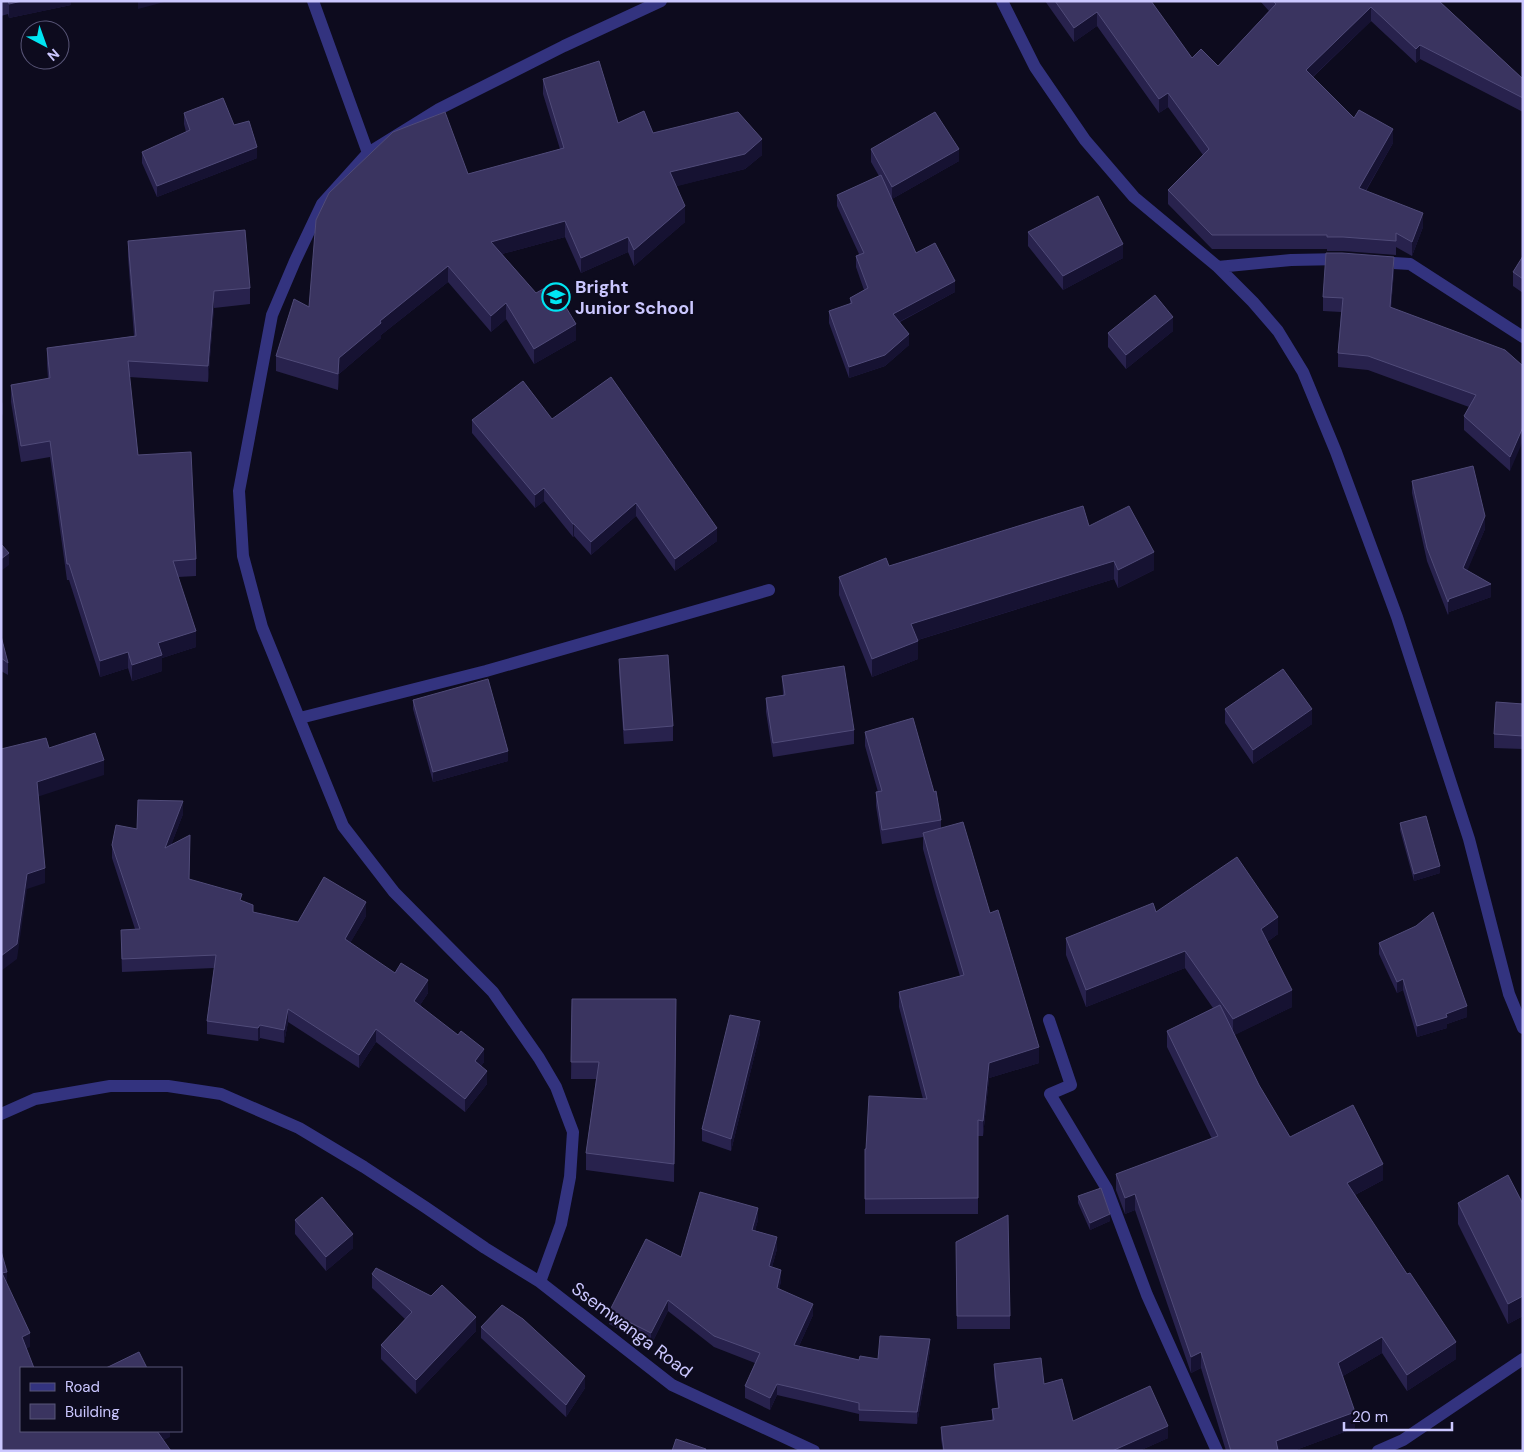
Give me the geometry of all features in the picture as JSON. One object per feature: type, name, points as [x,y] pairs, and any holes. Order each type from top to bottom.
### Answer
[{"type":"street","points":[[313,1],[368,153]]},
{"type":"street","points":[[540,1282],[561,1224],[570,1177],[573,1132],[556,1087],[539,1058],[493,992],[394,892],[343,826],[262,627],[243,556],[239,490],[272,315],[322,204],[368,153],[439,109],[564,46],[661,1]]},
{"type":"street","points":[[1002,1],[1036,67],[1085,140],[1134,197],[1218,268],[1253,302],[1278,330],[1303,372],[1336,452],[1397,617],[1470,839],[1509,994],[1523,1028]]},
{"type":"street","points":[[1218,268],[1291,260],[1356,260],[1410,264],[1523,337]]},
{"type":"street","points":[[300,718],[486,671],[769,590]]},
{"type":"street","points":[[1049,1020],[1071,1085],[1050,1094],[1107,1189],[1147,1295],[1217,1451]]},
{"type":"street","name":"Ssemwanga Road","points":[[1,1114],[35,1099],[110,1086],[168,1086],[220,1094],[299,1128],[364,1167],[485,1248],[540,1282],[672,1385],[814,1451]]},
{"type":"street","points":[[1378,1451],[1404,1440],[1523,1359]]},
{"type":"building","points":[[8,1],[22,1],[9,4]]},
{"type":"building","points":[[1055,1],[1151,1],[1192,58],[1201,49],[1218,66],[1276,4],[1273,1],[1439,1],[1523,79],[1523,98],[1420,45],[1416,49],[1371,7],[1306,70],[1354,118],[1359,110],[1393,129],[1359,188],[1423,213],[1412,242],[1396,233],[1396,241],[1327,237],[1327,235],[1212,235],[1168,190],[1209,149],[1168,93],[1159,99],[1097,12],[1074,28]]},
{"type":"building","points":[[599,61],[618,123],[644,111],[653,133],[738,112],[762,139],[745,154],[670,172],[685,206],[634,250],[628,237],[581,258],[565,221],[491,242],[536,293],[552,284],[576,324],[534,349],[506,303],[491,316],[448,266],[380,321],[381,323],[339,358],[338,374],[276,356],[294,299],[309,307],[316,220],[329,193],[393,132],[445,112],[468,174],[564,148],[543,79]]},
{"type":"building","points":[[223,98],[234,125],[249,121],[257,147],[157,186],[142,152],[190,130],[184,113]]},
{"type":"building","points":[[935,112],[959,149],[892,187],[871,149]]},
{"type":"building","points":[[881,175],[916,253],[935,243],[955,281],[893,314],[909,334],[885,355],[849,367],[829,311],[852,303],[850,298],[868,288],[856,256],[864,253],[837,195]]},
{"type":"building","points":[[1098,196],[1123,244],[1063,276],[1028,232]]},
{"type":"building","points":[[245,230],[250,288],[214,291],[208,366],[128,361],[138,455],[191,452],[196,559],[173,561],[196,631],[158,643],[162,655],[132,665],[128,652],[100,661],[69,564],[67,564],[50,441],[21,446],[11,385],[50,378],[47,348],[136,336],[128,241]]},
{"type":"building","points":[[1326,253],[1394,257],[1390,307],[1505,350],[1523,366],[1523,427],[1510,457],[1464,416],[1476,395],[1368,356],[1338,353],[1343,298],[1323,297]]},
{"type":"building","points":[[1523,256],[1523,279],[1513,272]]},
{"type":"building","points":[[1155,295],[1173,317],[1126,355],[1108,333]]},
{"type":"building","points":[[611,377],[717,528],[675,559],[636,503],[591,542],[573,524],[544,488],[535,495],[472,420],[523,381],[552,419]]},
{"type":"building","points":[[1473,466],[1485,516],[1463,568],[1491,584],[1449,599],[1448,602],[1427,548],[1412,481]]},
{"type":"building","points":[[1083,506],[1089,526],[1129,506],[1154,552],[1118,570],[1114,561],[911,624],[918,641],[872,659],[839,577],[886,558],[889,566]]},
{"type":"building","points":[[1,544],[9,553],[1,559]]},
{"type":"building","points":[[1,636],[8,663],[1,658]]},
{"type":"building","points":[[668,655],[673,726],[624,730],[619,659]]},
{"type":"building","points":[[844,666],[854,730],[773,743],[766,698],[785,695],[782,676]]},
{"type":"building","points":[[1283,669],[1312,709],[1253,750],[1225,709]]},
{"type":"building","points":[[488,679],[508,751],[433,772],[413,700]]},
{"type":"building","points":[[1496,702],[1523,704],[1523,736],[1494,734]]},
{"type":"building","points":[[913,718],[934,792],[936,791],[941,820],[882,830],[876,792],[882,791],[865,732]]},
{"type":"building","points":[[95,733],[104,760],[37,782],[45,868],[27,874],[17,944],[1,956],[1,749],[46,738],[49,748]]},
{"type":"building","points":[[138,800],[183,801],[165,848],[190,835],[189,879],[242,894],[240,900],[253,905],[253,912],[298,922],[324,877],[366,902],[345,939],[395,973],[401,963],[428,980],[414,1001],[458,1035],[461,1031],[484,1049],[475,1061],[487,1071],[465,1099],[376,1029],[359,1055],[288,1009],[284,1030],[260,1025],[258,1028],[207,1021],[216,955],[122,959],[121,930],[140,929],[112,845],[116,825],[137,829]]},
{"type":"building","points":[[1426,816],[1440,866],[1414,874],[1400,823]]},
{"type":"building","points":[[963,822],[990,913],[998,910],[1039,1047],[989,1063],[983,1121],[978,1120],[978,1198],[865,1199],[865,1149],[869,1096],[927,1099],[899,992],[964,975],[923,833]]},
{"type":"building","points":[[1237,857],[1278,917],[1261,929],[1292,990],[1233,1019],[1185,951],[1086,990],[1066,938],[1153,903],[1156,912]]},
{"type":"building","points":[[1433,912],[1467,1006],[1446,1014],[1447,1017],[1417,1026],[1403,979],[1397,982],[1379,943],[1416,926]]},
{"type":"building","points":[[572,999],[676,999],[674,1164],[586,1153],[599,1062],[571,1062]]},
{"type":"building","points":[[1220,1005],[1259,1085],[1290,1137],[1353,1105],[1383,1164],[1347,1183],[1407,1274],[1410,1273],[1456,1342],[1407,1375],[1382,1337],[1338,1363],[1355,1412],[1276,1441],[1278,1450],[1275,1451],[1231,1451],[1201,1352],[1191,1357],[1135,1194],[1125,1198],[1116,1174],[1218,1136],[1167,1031]]},
{"type":"building","points":[[730,1015],[760,1021],[731,1139],[702,1129]]},
{"type":"building","points":[[1508,1175],[1523,1204],[1523,1296],[1508,1304],[1458,1203]]},
{"type":"building","points":[[1101,1188],[1110,1214],[1090,1223],[1078,1196]]},
{"type":"building","points":[[700,1192],[758,1208],[752,1230],[777,1237],[769,1266],[781,1270],[777,1288],[813,1304],[794,1345],[859,1360],[860,1356],[878,1359],[880,1336],[930,1339],[917,1412],[859,1410],[859,1403],[777,1384],[770,1398],[745,1386],[760,1353],[714,1336],[668,1300],[651,1333],[609,1312],[646,1239],[681,1257]]},
{"type":"building","points":[[322,1197],[353,1234],[326,1257],[295,1220]]},
{"type":"building","points":[[1008,1215],[1010,1316],[957,1316],[956,1242]]},
{"type":"building","points":[[1,1251],[7,1272],[2,1273],[30,1333],[22,1337],[34,1367],[20,1367],[20,1432],[158,1432],[171,1451],[1,1451]]},
{"type":"building","points":[[376,1268],[431,1296],[442,1285],[476,1317],[416,1380],[381,1345],[412,1312],[372,1274]]},
{"type":"building","points":[[502,1305],[523,1319],[585,1376],[566,1405],[481,1327]]},
{"type":"building","points":[[139,1352],[146,1367],[108,1367]]},
{"type":"building","points":[[1041,1358],[1044,1384],[1062,1379],[1073,1421],[1150,1386],[1168,1426],[1112,1451],[944,1451],[941,1427],[994,1420],[992,1409],[999,1408],[994,1364]]},
{"type":"building","points":[[676,1439],[706,1449],[705,1451],[672,1451]]},
{"type":"place","name":"Bright Junior School","points":[[556,297]]}]
